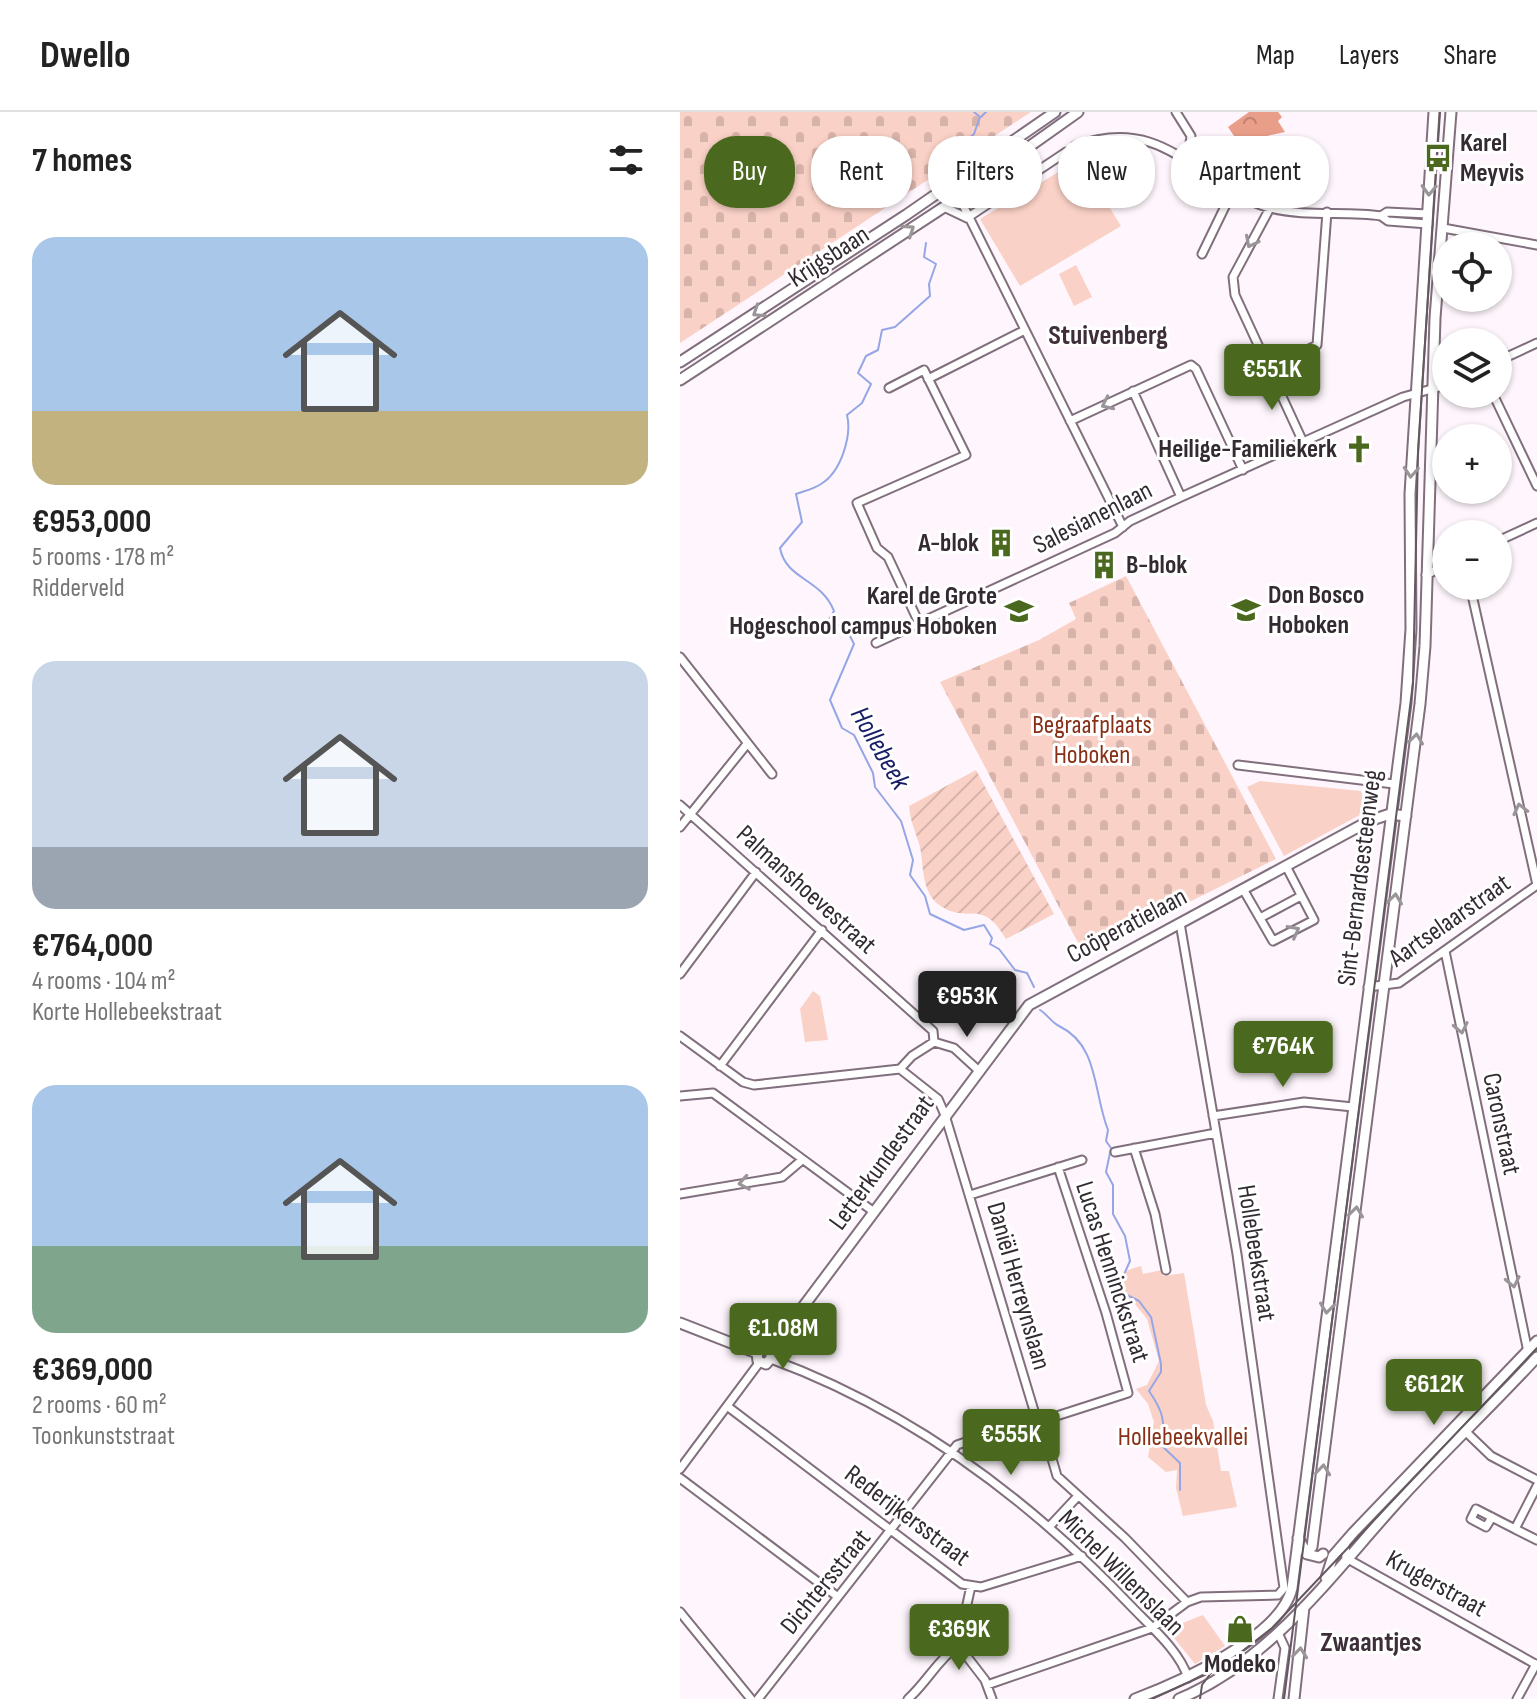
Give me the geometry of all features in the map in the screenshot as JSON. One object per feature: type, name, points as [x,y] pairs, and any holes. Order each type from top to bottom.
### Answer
[{"type":"main road","name":"Krijgsbaan","points":[[680,362],[906,215],[1055,112]]},
{"type":"main road","name":"Krijgsbaan","points":[[1042,138],[1078,112]]},
{"type":"main road","name":"Sint-Bernardsesteenweg","points":[[1188,1678],[1229,1654],[1287,1603],[1295,1557],[1406,703],[1411,629],[1410,494],[1434,112]]},
{"type":"main road","name":"Sint-Bernardsesteenweg","points":[[1436,328],[1451,112]]},
{"type":"main road","name":"Krijgsbaan","points":[[680,380],[942,208]]},
{"type":"main road","name":"Sint-Bernardsesteenweg","points":[[1308,1549],[1384,987],[1425,655],[1432,391]]},
{"type":"main road","points":[[1390,814],[1406,816]]},
{"type":"main road","name":"Coöperatielaan","points":[[1032,1003],[1369,821],[1390,814]]},
{"type":"main road","name":"Letterkundestraat","points":[[770,1355],[978,1070],[1032,1003]]},
{"type":"main road","points":[[680,1323],[758,1358],[770,1355]]},
{"type":"main road","points":[[1179,1699],[1196,1696],[1279,1635],[1346,1558],[1533,1360],[1537,1341]]},
{"type":"main road","points":[[1325,1581],[1328,1555],[1533,1360]]},
{"type":"main road","points":[[1295,1557],[1308,1549],[1298,1537]]},
{"type":"main road","name":"Krugerstraat","points":[[1308,1549],[1346,1558]]},
{"type":"main road","points":[[1294,1699],[1304,1607]]},
{"type":"main road","points":[[1135,1699],[1188,1678],[1196,1696]]},
{"type":"street","points":[[1176,112],[1191,136]]},
{"type":"street","points":[[1093,136],[1120,130],[1147,132],[1171,142]]},
{"type":"street","points":[[967,218],[1058,157]]},
{"type":"street","points":[[946,208],[967,218]]},
{"type":"street","points":[[963,208],[1123,527]]},
{"type":"street","points":[[1202,254],[1224,208]]},
{"type":"street","points":[[1303,442],[1235,295],[1233,277],[1270,208],[1381,216],[1387,212],[1428,219]]},
{"type":"street","points":[[1270,370],[1317,345],[1327,212]]},
{"type":"street","points":[[1443,228],[1537,245]]},
{"type":"street","points":[[928,379],[1023,331]]},
{"type":"street","points":[[1512,355],[1537,343]]},
{"type":"street","points":[[1070,421],[1191,365],[1195,367],[1243,470]]},
{"type":"street","points":[[889,388],[924,370],[966,455],[857,503],[877,548],[888,557],[919,623]]},
{"type":"street","points":[[1133,391],[1181,497]]},
{"type":"street","points":[[1416,394],[1432,391]]},
{"type":"street","name":"Salesianenlaan","points":[[876,643],[1181,497],[1416,394]]},
{"type":"street","points":[[1500,408],[1537,486]]},
{"type":"street","points":[[1512,535],[1537,523]]},
{"type":"street","points":[[1426,575],[1432,572]]},
{"type":"street","points":[[1473,600],[1537,885]]},
{"type":"street","points":[[680,657],[772,774]]},
{"type":"street","points":[[680,827],[747,744]]},
{"type":"street","points":[[1238,765],[1394,784]]},
{"type":"street","name":"Palmanshoevestraat","points":[[680,805],[933,1031],[934,1042]]},
{"type":"street","points":[[1243,889],[1273,941],[1314,920],[1286,866]]},
{"type":"street","points":[[680,974],[756,872]]},
{"type":"street","name":"Aartselaarstraat","points":[[1384,987],[1402,981],[1537,885]]},
{"type":"street","points":[[1260,918],[1301,896]]},
{"type":"street","name":"Hollebeekstraat","points":[[1180,923],[1260,1413],[1283,1591],[1278,1595],[1201,1597],[1187,1602]]},
{"type":"street","points":[[720,1066],[822,930]]},
{"type":"street","name":"Caronstraat","points":[[1445,951],[1533,1360]]},
{"type":"street","points":[[1368,987],[1384,987]]},
{"type":"street","points":[[680,1036],[743,1082],[754,1085],[900,1069],[912,1056],[934,1042],[954,1048],[978,1070]]},
{"type":"street","points":[[900,1069],[938,1099],[945,1115]]},
{"type":"street","points":[[680,1096],[713,1093],[874,1212]]},
{"type":"street","points":[[1213,1116],[1310,1102],[1353,1107]]},
{"type":"street","name":"Daniël Herreynslaan","points":[[945,1115],[1035,1414],[1041,1421],[1057,1476],[1125,1538],[1187,1602]]},
{"type":"street","points":[[1115,1152],[1216,1133]]},
{"type":"street","points":[[1134,1148],[1155,1214],[1166,1270]]},
{"type":"street","points":[[680,1194],[782,1177],[802,1160]]},
{"type":"street","points":[[970,1195],[1082,1160]]},
{"type":"street","name":"Lucas Henninckstraat","points":[[1041,1421],[1123,1397],[1128,1389],[1058,1167]]},
{"type":"street","name":"Michel Willemslaan","points":[[770,1355],[814,1375],[952,1451],[1082,1556],[1152,1628],[1185,1668],[1188,1678]]},
{"type":"street","points":[[680,1469],[758,1358]]},
{"type":"street","name":"Rederijkersstraat","points":[[727,1406],[962,1584],[981,1587],[1082,1556]]},
{"type":"street","points":[[952,1451],[969,1438],[1017,1424]]},
{"type":"street","points":[[1465,1431],[1491,1456],[1537,1483],[1515,1529]]},
{"type":"street","name":"Dichtersstraat","points":[[758,1699],[952,1451]]},
{"type":"street","points":[[680,1478],[838,1597]]},
{"type":"street","points":[[1049,1527],[1078,1496]]},
{"type":"street","points":[[1492,1517],[1537,1540]]},
{"type":"street","points":[[1346,1540],[1343,1549],[1346,1558]]},
{"type":"street","name":"Krugerstraat","points":[[1346,1558],[1536,1665]]},
{"type":"street","points":[[908,1699],[925,1684],[929,1671],[958,1645],[971,1586]]},
{"type":"street","points":[[987,1685],[1152,1628],[1187,1602]]},
{"type":"street","points":[[680,1612],[751,1699]]},
{"type":"street","points":[[1278,1699],[1285,1648],[1279,1635]]},
{"type":"street","points":[[958,1645],[987,1685],[992,1699]]},
{"type":"street","points":[[1517,1699],[1536,1665]]},
{"type":"green space","points":[[680,112],[1031,112],[995,136],[928,136],[928,180],[912,190],[912,136],[811,136],[811,208],[885,208],[680,343]]},
{"type":"green space","points":[[1249,112],[1278,112],[1282,117],[1278,121],[1285,132],[1266,136],[1234,136],[1228,127]]},
{"type":"green space","points":[[1058,172],[1058,208],[1110,208],[1121,226],[1020,286],[980,219],[998,208],[1042,208],[1042,182]]},
{"type":"green space","points":[[1076,265],[1092,297],[1074,306],[1059,274]]},
{"type":"green space","name":"Begraafplaats Hoboken","points":[[1126,576],[1276,859],[1084,954],[940,682],[1039,640],[1076,619],[1069,603]]},
{"type":"green space","points":[[976,770],[1054,914],[1006,939],[989,918],[950,911],[933,899],[926,886],[909,806]]},
{"type":"green space","points":[[1260,781],[1361,791],[1367,811],[1284,856],[1247,787]]},
{"type":"green space","points":[[813,991],[820,996],[828,1040],[805,1042],[800,1009]]},
{"type":"green space","name":"Hollebeekvallei","points":[[1141,1266],[1143,1274],[1162,1270],[1163,1276],[1184,1273],[1206,1405],[1213,1421],[1221,1471],[1229,1471],[1237,1507],[1183,1516],[1176,1488],[1177,1470],[1166,1472],[1148,1457],[1154,1422],[1148,1404],[1136,1389],[1147,1385],[1159,1361],[1147,1319],[1135,1304],[1122,1302],[1112,1294],[1121,1275]]},
{"type":"green space","points":[[1203,1615],[1225,1646],[1195,1664],[1167,1629]]},
{"type":"waterway","name":"Hollebeek","points":[[972,136],[980,117],[974,112]]},
{"type":"waterway","points":[[981,117],[986,112]]},
{"type":"waterway","name":"Hollebeek","points":[[926,243],[924,257],[936,264],[929,284],[930,296],[895,327],[882,330],[878,350],[866,356],[858,373],[871,384],[862,403],[847,415],[848,433],[839,462],[821,484],[796,494],[802,522],[780,548],[789,567],[828,600],[834,611],[829,619],[848,632],[854,644],[830,700],[842,728],[854,735],[873,773],[875,787],[901,821],[913,860],[910,875],[925,896],[930,914],[964,930],[984,925],[992,938],[990,944],[999,949],[1015,970],[1027,973],[1034,987]]},
{"type":"waterway","name":"Hollebeek","points":[[1040,1010],[1072,1034],[1088,1057],[1093,1071],[1108,1130],[1106,1141],[1111,1148],[1106,1172],[1113,1185],[1113,1214],[1125,1236],[1130,1261],[1117,1290],[1139,1301],[1151,1317],[1161,1372],[1149,1391],[1162,1417],[1161,1445],[1180,1463],[1180,1490]]},
{"type":"tram line","points":[[1284,1699],[1413,683],[1418,451],[1440,112]]},
{"type":"tram line","points":[[1152,1699],[1222,1667],[1272,1628],[1537,1348]]},
{"type":"tram line","points":[[1200,1699],[1202,1685],[1211,1673]]},
{"type":"place","name":"Karel Meyvis","points":[[1438,158]]},
{"type":"place","name":"Heilige-Familiekerk","points":[[1359,449]]},
{"type":"place","name":"A-blok","points":[[1001,543]]},
{"type":"place","name":"B-blok","points":[[1104,565]]},
{"type":"place","name":"Don Bosco Hoboken","points":[[1246,610]]},
{"type":"place","name":"Karel de Grote Hogeschool campus Hoboken","points":[[1019,611]]},
{"type":"place","name":"Modeko","points":[[1240,1629]]},
{"type":"district","name":"Stuivenberg","points":[[1108,335]]},
{"type":"district","name":"Zwaantjes","points":[[1371,1642]]}]
